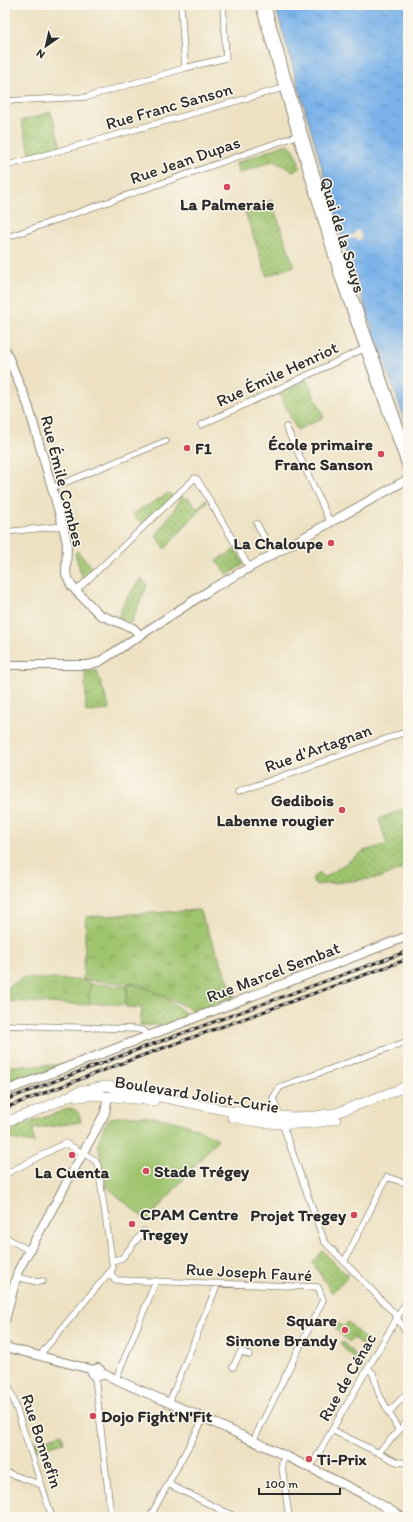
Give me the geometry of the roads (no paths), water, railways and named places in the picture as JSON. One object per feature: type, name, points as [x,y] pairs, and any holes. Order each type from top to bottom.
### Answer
[{"type":"main road","name":"Quai de la Souys","points":[[260,5],[300,135],[408,470]]},
{"type":"main road","name":"Quai de la Souys","points":[[266,5],[286,87]]},
{"type":"main road","name":"Quai de la Souys","points":[[368,348],[408,452]]},
{"type":"main road","name":"Rue Émile Combes","points":[[5,349],[28,405],[63,526],[67,543],[66,574],[71,585],[100,615],[133,628],[140,635]]},
{"type":"main road","points":[[5,665],[94,664],[103,660],[213,588],[248,567],[408,479]]},
{"type":"main road","name":"Rue Marcel Sembat","points":[[5,1091],[408,936]]},
{"type":"main road","name":"Boulevard Joliot-Curie","points":[[5,1122],[44,1108],[80,1092],[94,1087],[105,1086],[118,1087],[229,1111],[308,1124],[330,1120],[358,1112],[408,1092]]},
{"type":"main road","name":"Boulevard Joliot-Curie","points":[[5,1128],[82,1096],[94,1095],[154,1101],[262,1123],[336,1113],[408,1086]]},
{"type":"main road","points":[[5,1320],[7,1303],[16,1277],[106,1110],[108,1096],[124,1094],[156,1096]]},
{"type":"main road","points":[[5,1347],[116,1379],[286,1456],[363,1494],[402,1517]]},
{"type":"main road","points":[[5,1353],[14,1350]]},
{"type":"street","points":[[181,5],[185,68]]},
{"type":"street","points":[[5,101],[87,97],[185,68],[226,58],[223,5]]},
{"type":"street","name":"Rue Franc Sanson","points":[[5,166],[286,87]]},
{"type":"street","name":"Rue Jean Dupas","points":[[5,238],[300,135]]},
{"type":"street","name":"Rue Émile Henriot","points":[[201,425],[368,348]]},
{"type":"street","points":[[286,427],[330,522]]},
{"type":"street","points":[[52,488],[166,441]]},
{"type":"street","points":[[76,591],[195,478],[197,479],[248,567]]},
{"type":"street","points":[[257,524],[273,554]]},
{"type":"street","points":[[5,532],[63,526]]},
{"type":"street","name":"Rue d'Artagnan","points":[[238,792],[408,731]]},
{"type":"street","points":[[5,1025],[136,1029],[144,1031],[149,1036]]},
{"type":"street","points":[[408,1041],[280,1086],[273,1098],[324,1241],[397,1318],[408,1335]]},
{"type":"street","points":[[5,1173],[14,1170],[63,1143],[67,1143],[95,1160],[97,1163],[113,1268],[43,1351],[42,1357]]},
{"type":"street","points":[[344,1262],[387,1177],[408,1184]]},
{"type":"street","points":[[112,1261],[122,1258],[144,1231]]},
{"type":"street","points":[[5,1237],[30,1251]]},
{"type":"street","name":"Rue Joseph Fauré","points":[[111,1271],[112,1277],[116,1280],[318,1287],[323,1300],[253,1441]]},
{"type":"street","points":[[16,1277],[43,1282]]},
{"type":"street","points":[[116,1379],[156,1281]]},
{"type":"street","points":[[169,1402],[218,1283]]},
{"type":"street","name":"Rue de Cénac","points":[[310,1468],[408,1299]]},
{"type":"street","points":[[233,1367],[241,1351],[249,1355]]},
{"type":"street","points":[[368,1369],[373,1372],[379,1394],[399,1430]]},
{"type":"street","points":[[97,1373],[111,1517]]},
{"type":"street","name":"Rue Bonnefin","points":[[5,1374],[52,1517]]},
{"type":"street","points":[[389,1412],[408,1392]]},
{"type":"street","points":[[150,1517],[204,1418]]},
{"type":"street","points":[[378,1453],[408,1419]]},
{"type":"street","points":[[332,1430],[397,1462],[408,1463]]},
{"type":"street","points":[[286,1456],[282,1462],[282,1467],[289,1517]]},
{"type":"street","points":[[5,1472],[42,1485]]},
{"type":"street","points":[[168,1484],[236,1517]]},
{"type":"street","points":[[384,1517],[387,1508]]},
{"type":"street","points":[[5,1516],[9,1517]]},
{"type":"water","points":[[275,5],[408,5],[408,429],[376,340],[342,237]]},
{"type":"railway","points":[[5,1100],[131,1052],[408,951]]},
{"type":"railway","points":[[5,1108],[133,1059],[408,959]]},
{"type":"place","name":"La Palmeraie","points":[[227,187]]},
{"type":"place","name":"F1","points":[[187,448]]},
{"type":"place","name":"École primaire Franc Sanson","points":[[381,454]]},
{"type":"place","name":"La Chaloupe","points":[[331,543]]},
{"type":"place","name":"Gedibois Labenne rougier","points":[[342,810]]},
{"type":"place","name":"La Cuenta","points":[[72,1155]]},
{"type":"place","name":"Stade Trégey","points":[[146,1171]]},
{"type":"place","name":"Projet Tregey","points":[[354,1215]]},
{"type":"place","name":"CPAM Centre Tregey","points":[[132,1224]]},
{"type":"place","name":"Square Simone Brandy","points":[[345,1330]]},
{"type":"place","name":"Dojo Fight'N'Fit","points":[[93,1416]]},
{"type":"place","name":"Ti-Prix","points":[[309,1459]]}]
